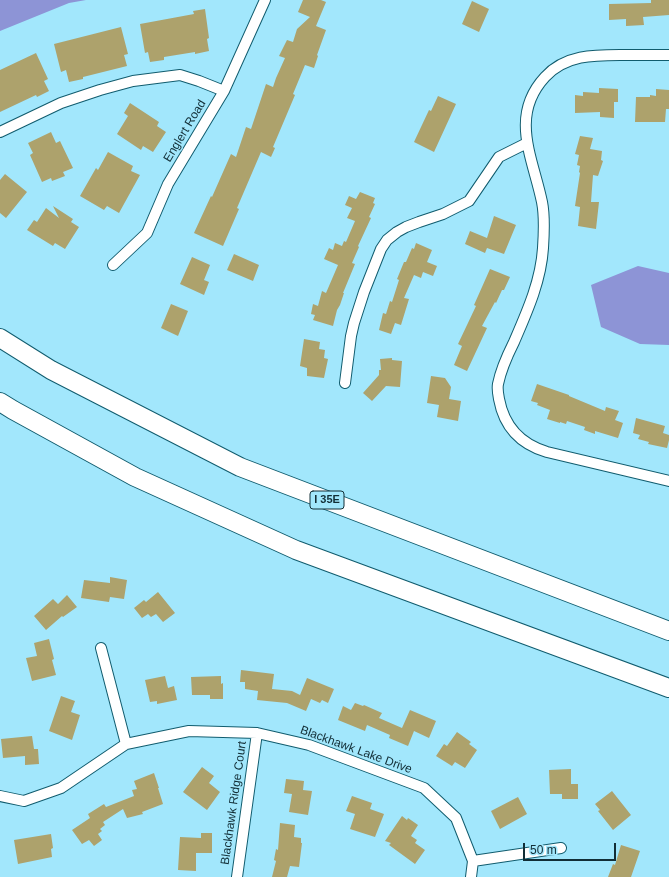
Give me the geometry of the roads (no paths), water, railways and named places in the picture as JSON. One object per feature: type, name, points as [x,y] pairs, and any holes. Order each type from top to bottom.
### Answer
[{"type":"highway","name":"I 35E","points":[[0,338],[51,370],[240,467],[669,631]]},
{"type":"highway","points":[[0,402],[136,477],[296,550],[669,688]]},
{"type":"street","name":"Englert Road","points":[[113,264],[146,233],[168,184],[224,92],[265,0]]},
{"type":"street","points":[[669,55],[596,55],[580,57],[558,66],[545,76],[536,89],[529,103],[525,127],[527,143],[542,204],[544,219],[544,248],[538,278],[529,306],[500,372],[498,386],[500,406],[505,419],[517,436],[528,444],[540,450],[669,482]]},
{"type":"street","points":[[0,132],[61,103],[133,81],[180,75],[199,80],[224,92]]},
{"type":"street","points":[[345,383],[350,336],[364,292],[381,249],[387,240],[406,227],[444,214],[469,201],[499,157],[527,143]]},
{"type":"street","points":[[101,648],[126,744]]},
{"type":"street","name":"Blackhawk Lake Drive","points":[[0,796],[24,801],[61,788],[126,744],[189,731],[257,733],[309,745],[424,788],[456,818],[473,861],[471,877]]},
{"type":"street","name":"Blackhawk Ridge Court","points":[[237,877],[257,733]]},
{"type":"street","points":[[473,861],[561,848]]},
{"type":"water","points":[[0,0],[86,0],[69,3],[0,31]]},
{"type":"water","points":[[638,266],[669,273],[669,345],[640,344],[601,327],[591,285]]}]
